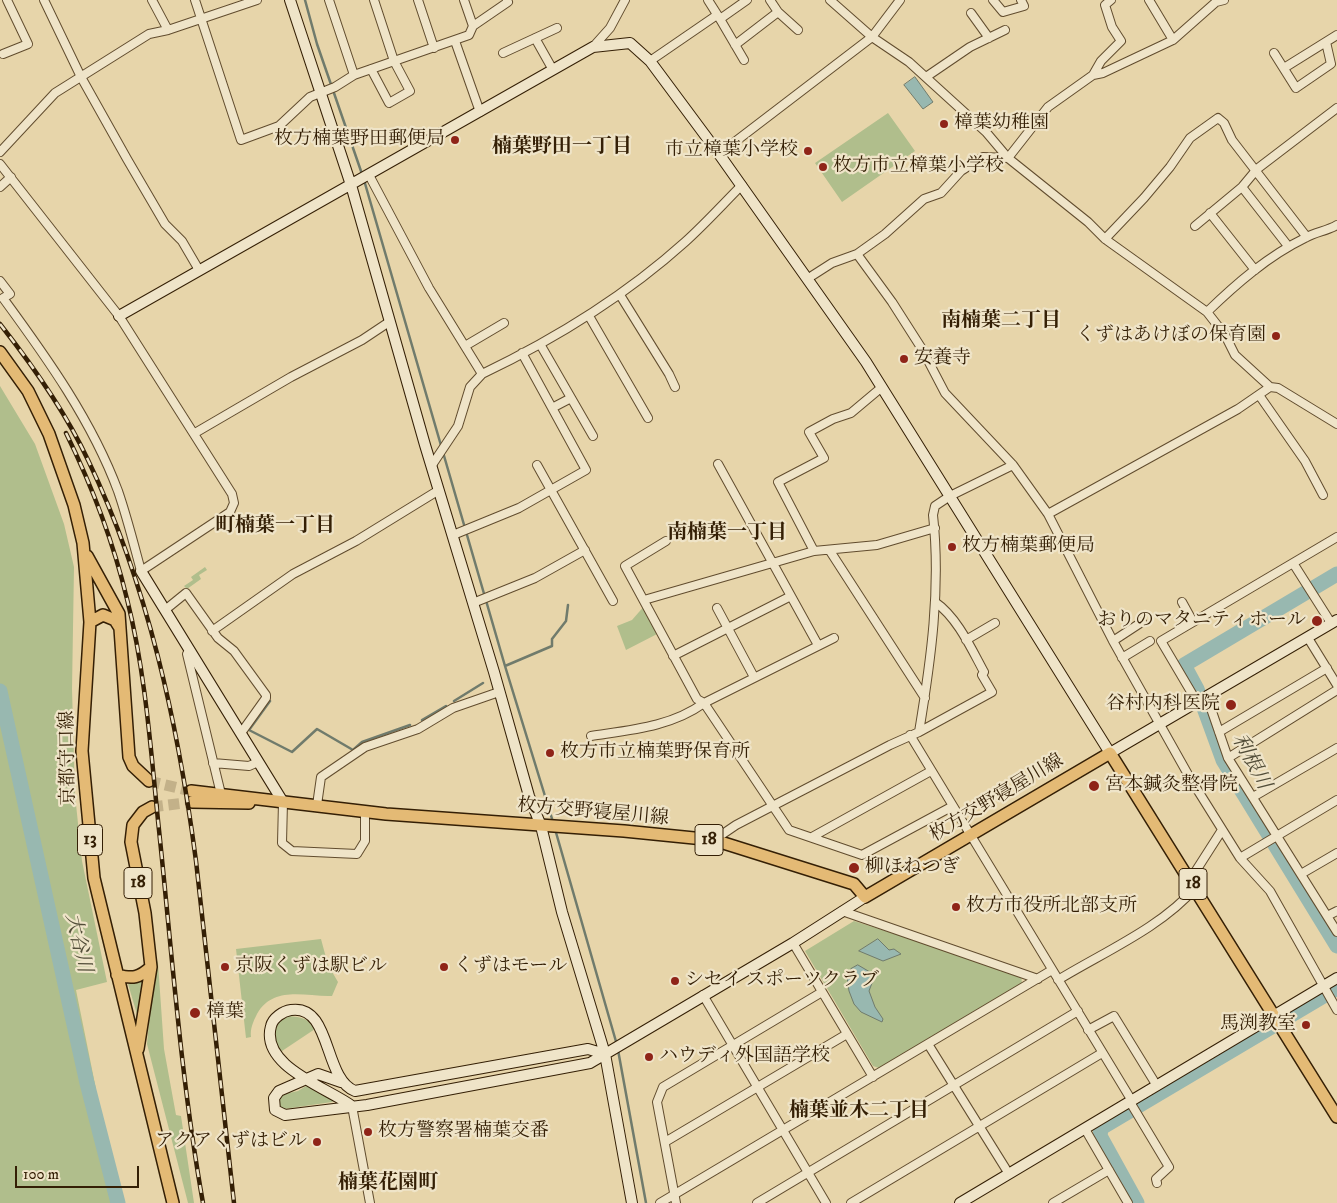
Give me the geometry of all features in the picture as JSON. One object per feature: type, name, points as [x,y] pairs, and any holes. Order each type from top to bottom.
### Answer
[{"type":"main road","name":"京都守口線","points":[[0,352],[28,391],[49,434],[74,505],[83,543],[90,622],[82,751],[88,821],[99,906],[173,1203]]},
{"type":"main road","points":[[83,543],[89,562],[119,614],[129,757],[133,766],[149,781]]},
{"type":"main road","points":[[90,622],[103,615],[115,620],[120,628]]},
{"type":"main road","name":"枚方交野寝屋川線","points":[[283,802],[221,794],[192,797],[283,802],[365,811],[624,831],[714,840],[854,884],[865,897],[1110,753]]},
{"type":"main road","name":"18","points":[[1110,753],[1337,1118]]},
{"type":"main road","name":"18","points":[[137,1053],[151,967],[145,913],[131,842],[133,825],[143,812],[152,807]]},
{"type":"main road","points":[[117,975],[129,978],[140,977],[151,967]]},
{"type":"street","points":[[7,0],[28,44],[8,50]]},
{"type":"street","points":[[44,0],[81,77],[156,209],[172,233],[182,242],[199,270]]},
{"type":"street","points":[[152,0],[168,30]]},
{"type":"street","points":[[195,0],[241,140],[279,126],[310,97],[335,87],[354,75],[469,35],[473,26],[508,2],[507,0]]},
{"type":"street","points":[[0,152],[55,93],[149,34],[168,30],[257,0]]},
{"type":"street","points":[[290,0],[351,185],[529,796],[540,826],[562,912],[605,1054],[632,1203]]},
{"type":"street","points":[[329,0],[354,75]]},
{"type":"street","points":[[371,69],[389,103],[410,91],[394,61],[374,0]]},
{"type":"street","points":[[418,0],[434,48]]},
{"type":"street","points":[[464,0],[473,26]]},
{"type":"street","points":[[119,316],[593,47],[610,28],[625,0]]},
{"type":"street","points":[[708,0],[744,60]]},
{"type":"street","points":[[650,60],[747,0]]},
{"type":"street","points":[[770,0],[778,12],[798,30]]},
{"type":"street","points":[[830,0],[872,37],[909,62],[986,132],[1008,158],[1088,222],[1105,239],[1207,312],[1225,335],[1234,355],[1270,387],[1278,388],[1337,424]]},
{"type":"street","points":[[719,154],[872,37],[900,0]]},
{"type":"street","points":[[993,0],[1003,12],[1024,6],[1021,0]]},
{"type":"street","points":[[1008,158],[1048,108],[1093,75],[1100,61],[1121,41],[1105,11],[1105,5],[1111,0]]},
{"type":"street","points":[[1149,0],[1173,40]]},
{"type":"street","points":[[1093,75],[1103,74],[1173,40],[1218,1]]},
{"type":"street","points":[[735,45],[778,12]]},
{"type":"street","points":[[971,13],[989,38]]},
{"type":"street","points":[[503,53],[557,28]]},
{"type":"street","points":[[926,78],[970,47],[1005,30]]},
{"type":"street","points":[[1284,68],[1337,35]]},
{"type":"street","points":[[535,38],[553,70]]},
{"type":"street","points":[[455,41],[480,112]]},
{"type":"street","points":[[1274,53],[1296,88],[1331,64],[1326,42]]},
{"type":"street","points":[[593,47],[630,44],[650,60],[742,185],[807,279],[843,327],[882,387],[1110,753],[1334,622],[1293,563]]},
{"type":"street","points":[[1195,226],[1242,187],[1257,168],[1337,108]]},
{"type":"street","points":[[1105,239],[1144,198],[1170,167],[1190,138],[1218,118],[1224,123],[1232,140],[1257,168],[1306,236]]},
{"type":"street","points":[[807,279],[832,263],[857,254],[884,234],[924,199],[941,193],[962,171],[983,157],[1008,158]]},
{"type":"street","points":[[0,164],[119,316],[232,494],[234,503],[230,512],[141,571]]},
{"type":"street","points":[[369,174],[429,288],[482,374]]},
{"type":"street","points":[[0,187],[11,177]]},
{"type":"street","points":[[432,465],[458,426],[470,388],[482,374],[589,316],[620,295],[685,242],[742,185]]},
{"type":"street","points":[[1242,187],[1288,246]]},
{"type":"street","points":[[1210,213],[1255,270]]},
{"type":"street","points":[[1207,312],[1237,283],[1288,246],[1306,236],[1336,228]]},
{"type":"street","points":[[857,254],[892,302],[922,349],[945,393],[1013,465],[1048,514],[1112,642],[1222,830],[1240,858],[1270,892],[1337,1010]]},
{"type":"street","points":[[0,281],[10,294],[3,298],[37,344],[85,420],[118,490],[141,571],[283,802],[282,843],[292,851],[357,854],[365,841],[365,811]]},
{"type":"street","points":[[620,295],[669,374],[674,388]]},
{"type":"street","points":[[589,316],[648,418]]},
{"type":"street","points":[[195,433],[291,377],[362,340],[390,322]]},
{"type":"street","points":[[464,346],[504,323]]},
{"type":"street","points":[[540,344],[593,436]]},
{"type":"street","points":[[453,535],[519,508],[586,470],[522,353]]},
{"type":"street","points":[[814,551],[778,482],[824,458],[809,432],[833,419],[851,414],[882,387]]},
{"type":"street","points":[[1048,514],[1236,411],[1270,387]]},
{"type":"street","points":[[1259,395],[1304,462],[1322,495]]},
{"type":"street","points":[[552,408],[571,398]]},
{"type":"street","points":[[718,464],[774,562],[818,645]]},
{"type":"street","points":[[537,465],[613,601]]},
{"type":"street","points":[[919,732],[930,665],[935,602],[935,506],[950,496],[1013,465]]},
{"type":"street","points":[[212,631],[293,574],[356,541],[439,490]]},
{"type":"street","points":[[644,600],[814,551],[830,551],[877,545],[935,528]]},
{"type":"street","points":[[1197,702],[1161,641],[1337,536]]},
{"type":"street","points":[[666,541],[625,566],[697,699],[704,702],[789,830],[862,855],[953,806]]},
{"type":"street","points":[[473,603],[535,578],[585,550]]},
{"type":"street","points":[[830,551],[925,698]]},
{"type":"street","points":[[165,610],[186,593],[212,631],[234,651],[266,695],[266,698],[240,733]]},
{"type":"street","points":[[674,656],[791,596]]},
{"type":"street","points":[[714,840],[736,825],[919,732],[992,692],[982,675],[984,672],[966,640],[945,608],[935,602]]},
{"type":"street","points":[[1182,602],[1193,622]]},
{"type":"street","points":[[717,608],[754,677]]},
{"type":"street","points":[[1112,642],[1142,622]]},
{"type":"street","points":[[966,640],[995,623]]},
{"type":"street","points":[[591,736],[629,731],[665,722],[690,712],[704,702],[834,638]]},
{"type":"street","points":[[1308,638],[1337,685]]},
{"type":"street","points":[[1122,658],[1150,641]]},
{"type":"street","points":[[190,650],[187,654],[191,676],[221,794]]},
{"type":"street","points":[[1219,732],[1326,668]]},
{"type":"street","points":[[1228,758],[1337,690]]},
{"type":"street","points":[[317,805],[321,777],[365,747],[418,729],[453,708],[499,692]]},
{"type":"street","points":[[1207,697],[1228,758],[1337,932]]},
{"type":"street","points":[[910,735],[1078,1012],[1169,1167],[1156,1179],[1157,1184]]},
{"type":"street","points":[[1253,797],[1337,748]]},
{"type":"street","points":[[213,763],[249,766],[258,762]]},
{"type":"street","points":[[812,837],[931,771]]},
{"type":"street","points":[[1240,858],[1337,800]]},
{"type":"street","points":[[1058,980],[1154,922],[1184,901],[1222,830]]},
{"type":"street","points":[[1300,874],[1337,853]]},
{"type":"street","points":[[341,1082],[318,1074],[306,1078],[298,1084],[279,1092],[274,1098],[274,1106],[277,1112],[285,1115],[352,1106],[590,1063],[792,943],[865,897]]},
{"type":"street","points":[[842,911],[1038,979]]},
{"type":"street","points":[[1327,916],[1337,911]]},
{"type":"street","points":[[792,943],[873,1077]]},
{"type":"street","points":[[660,1203],[675,1199],[783,1130],[1052,970]]},
{"type":"street","points":[[960,1203],[1085,1129],[1132,1105],[1157,1086],[1278,1021],[1324,985],[1337,978]]},
{"type":"street","points":[[675,1199],[657,1102],[663,1087],[822,992]]},
{"type":"street","points":[[703,995],[826,1203]]},
{"type":"street","points":[[370,1203],[352,1106],[306,1078],[278,1058],[270,1039],[272,1022],[278,1016],[292,1010],[307,1014],[318,1024],[341,1082],[348,1089],[364,1091],[588,1049],[605,1054]]},
{"type":"street","points":[[757,1203],[1078,1012]]},
{"type":"street","points":[[1088,1030],[1114,1016],[1157,1086]]},
{"type":"street","points":[[664,1142],[847,1034]]},
{"type":"street","points":[[928,1044],[1009,1174]]},
{"type":"street","points":[[851,1203],[1102,1053]]},
{"type":"street","points":[[1085,1129],[1128,1203]]},
{"type":"street","points":[[1052,1203],[1109,1170]]},
{"type":"green space","points":[[888,113],[915,151],[842,202],[815,163]]},
{"type":"green space","points":[[0,386],[35,444],[64,524],[74,567],[72,689],[75,795],[82,861],[107,982],[76,990],[96,1089],[84,1093],[111,1203],[0,1203]]},
{"type":"green space","points":[[205,567],[207,570],[199,575],[201,579],[187,589],[184,586],[193,580],[191,577]]},
{"type":"green space","points":[[646,604],[661,632],[626,650],[617,626],[632,620]]},
{"type":"green space","points":[[854,921],[1021,974],[1022,984],[879,1068],[873,1066],[805,951]]},
{"type":"green space","points":[[321,939],[328,965],[338,982],[332,996],[291,994],[272,999],[257,1014],[252,1026],[251,1037],[246,1038],[236,949]]},
{"type":"green space","points":[[151,942],[158,963],[164,1049],[176,1115],[181,1116],[194,1203],[188,1203],[147,1044],[154,965]]},
{"type":"green space","points":[[144,978],[139,1021],[128,984]]},
{"type":"green space","points":[[289,1016],[310,1022],[315,1029],[282,1051],[275,1044],[276,1031],[278,1024]]},
{"type":"green space","points":[[306,1086],[331,1096],[334,1100],[332,1102],[284,1109],[279,1107],[277,1104],[280,1095],[298,1091]]},
{"type":"water","points":[[915,77],[933,102],[923,109],[904,85]]},
{"type":"water","points":[[878,939],[889,950],[894,949],[901,954],[883,961],[859,951]]},
{"type":"water","points":[[858,965],[875,975],[869,991],[875,1007],[883,1019],[882,1022],[861,1012],[854,1004],[849,991],[847,977],[852,974],[851,969]]},
{"type":"waterway","points":[[305,0],[317,44],[362,174]]},
{"type":"waterway","points":[[364,180],[505,666],[553,822]]},
{"type":"waterway","name":"利根川","points":[[1337,574],[1184,665],[1197,689],[1223,760],[1337,946]]},
{"type":"waterway","points":[[505,666],[552,646],[552,639],[566,621],[568,605]]},
{"type":"waterway","points":[[454,701],[483,683]]},
{"type":"waterway","name":"大谷川","points":[[0,691],[87,1083],[118,1203]]},
{"type":"waterway","points":[[270,701],[249,730],[292,752],[317,729],[353,750],[362,742],[410,725]]},
{"type":"waterway","points":[[422,720],[446,706]]},
{"type":"waterway","points":[[555,829],[617,1045]]},
{"type":"waterway","name":"利根川","points":[[1137,1203],[1100,1136],[1101,1128],[1337,988]]},
{"type":"waterway","points":[[618,1050],[646,1203]]},
{"type":"tunnel","points":[[149,781],[191,791]]},
{"type":"tunnel","points":[[152,807],[192,802]]},
{"type":"railway","points":[[0,324],[48,389],[88,460],[128,556],[158,656],[170,707],[189,810],[234,1203]]},
{"type":"railway","points":[[66,433],[85,473],[108,535],[134,627],[150,743],[183,1064],[203,1203]]},
{"type":"place","name":"樟葉幼稚園","points":[[944,124]]},
{"type":"place","name":"枚方楠葉野田郵便局","points":[[455,140]]},
{"type":"place","name":"市立樟葉小学校","points":[[808,151]]},
{"type":"place","name":"枚方市立樟葉小学校","points":[[823,167]]},
{"type":"place","name":"くずはあけぼの保育園","points":[[1276,336]]},
{"type":"place","name":"安養寺","points":[[904,359]]},
{"type":"place","name":"枚方楠葉郵便局","points":[[952,547]]},
{"type":"place","name":"おりのマタニティホール","points":[[1317,621]]},
{"type":"place","name":"谷村内科医院","points":[[1231,705]]},
{"type":"place","name":"枚方市立楠葉野保育所","points":[[550,753]]},
{"type":"place","name":"宮本鍼灸整骨院","points":[[1094,786]]},
{"type":"place","name":"柳ほねつぎ","points":[[854,868]]},
{"type":"place","name":"枚方市役所北部支所","points":[[956,907]]},
{"type":"place","name":"京阪くずは駅ビル","points":[[225,967]]},
{"type":"place","name":"くずはモール","points":[[444,967]]},
{"type":"place","name":"シセイ スポーツクラブ","points":[[675,981]]},
{"type":"place","name":"樟葉","points":[[195,1013]]},
{"type":"place","name":"馬渕教室","points":[[1306,1025]]},
{"type":"place","name":"ハウディ外国語学校","points":[[649,1057]]},
{"type":"place","name":"枚方警察署楠葉交番","points":[[368,1132]]},
{"type":"place","name":"アクアくずはビル","points":[[317,1142]]},
{"type":"district","name":"楠葉野田一丁目","points":[[562,148]]},
{"type":"district","name":"南楠葉二丁目","points":[[1001,322]]},
{"type":"district","name":"町楠葉一丁目","points":[[275,527]]},
{"type":"district","name":"南楠葉一丁目","points":[[727,534]]},
{"type":"district","name":"楠葉並木二丁目","points":[[859,1112]]},
{"type":"district","name":"楠葉花園町","points":[[388,1184]]}]
